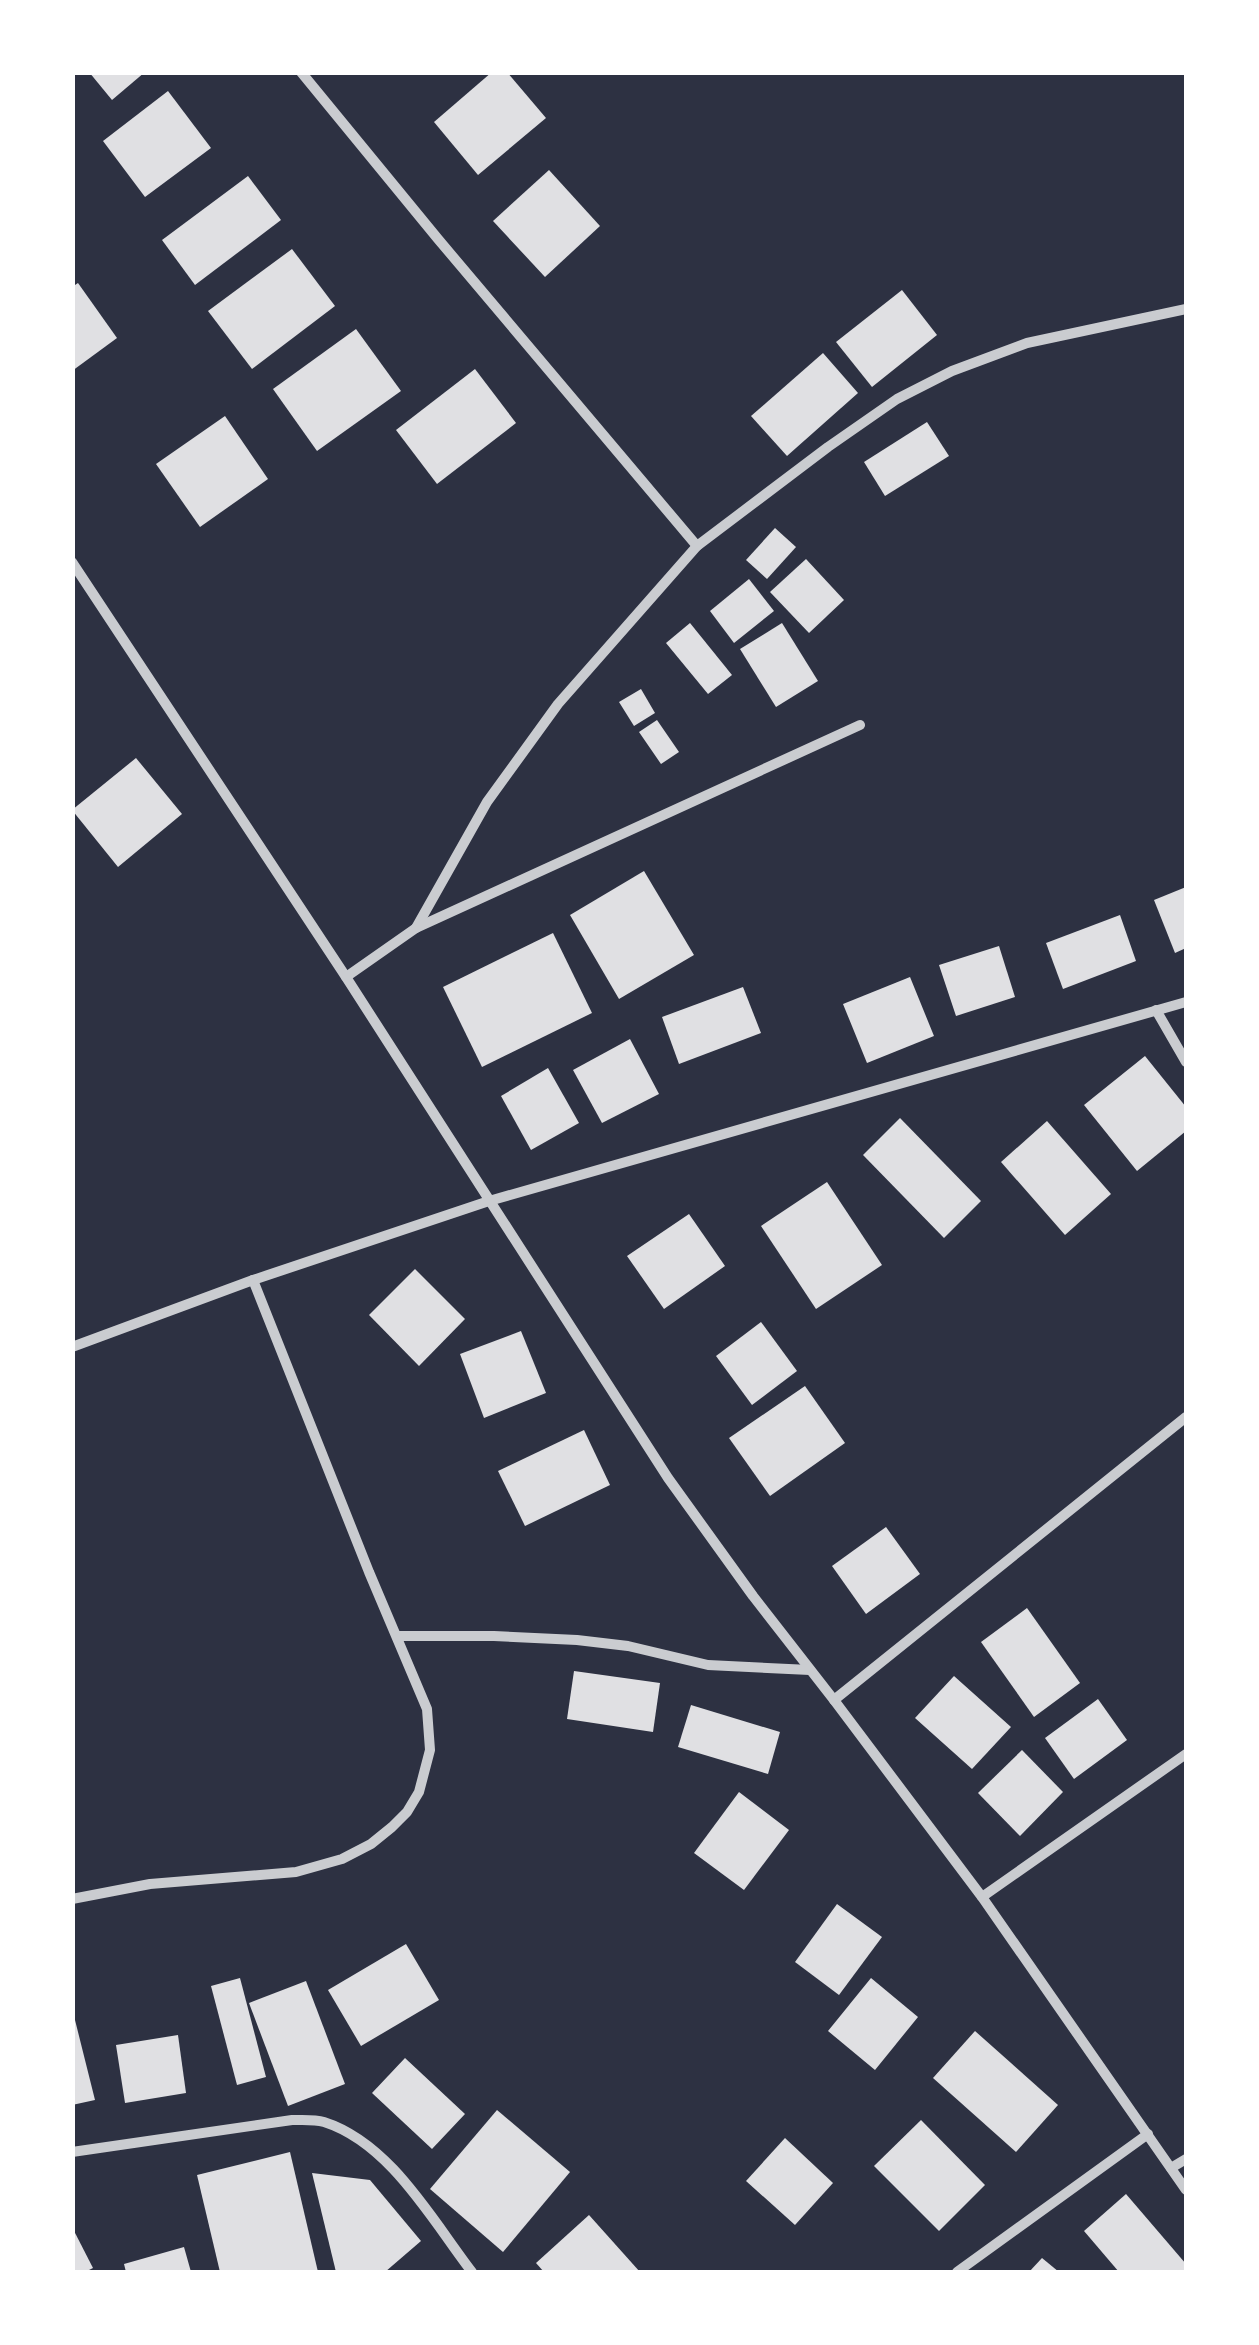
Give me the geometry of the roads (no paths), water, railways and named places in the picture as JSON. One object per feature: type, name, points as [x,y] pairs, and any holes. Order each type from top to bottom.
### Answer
[{"type":"street","points":[[301,72],[697,546]]},
{"type":"street","points":[[416,928],[488,802],[558,704],[697,546],[842,437],[898,399],[952,371],[1028,343],[1186,309]]},
{"type":"street","points":[[72,562],[346,977],[668,1478],[752,1596],[982,1897],[1186,2190]]},
{"type":"street","points":[[346,977],[416,928],[860,725]]},
{"type":"street","points":[[72,1347],[489,1200],[1186,1002]]},
{"type":"street","points":[[1156,1010],[1186,1062]]},
{"type":"street","points":[[72,1899],[150,1884],[296,1872],[342,1859],[372,1844],[407,1812],[419,1792],[430,1750],[427,1709],[254,1280]]},
{"type":"street","points":[[834,1700],[1186,1417]]},
{"type":"street","points":[[397,1636],[576,1640],[628,1646],[708,1665],[810,1670]]},
{"type":"street","points":[[982,1897],[1186,1754]]},
{"type":"street","points":[[72,2152],[292,2120],[322,2122],[356,2137],[392,2166],[472,2272]]},
{"type":"street","points":[[957,2272],[1148,2134]]},
{"type":"street","points":[[1171,2168],[1186,2160]]}]
